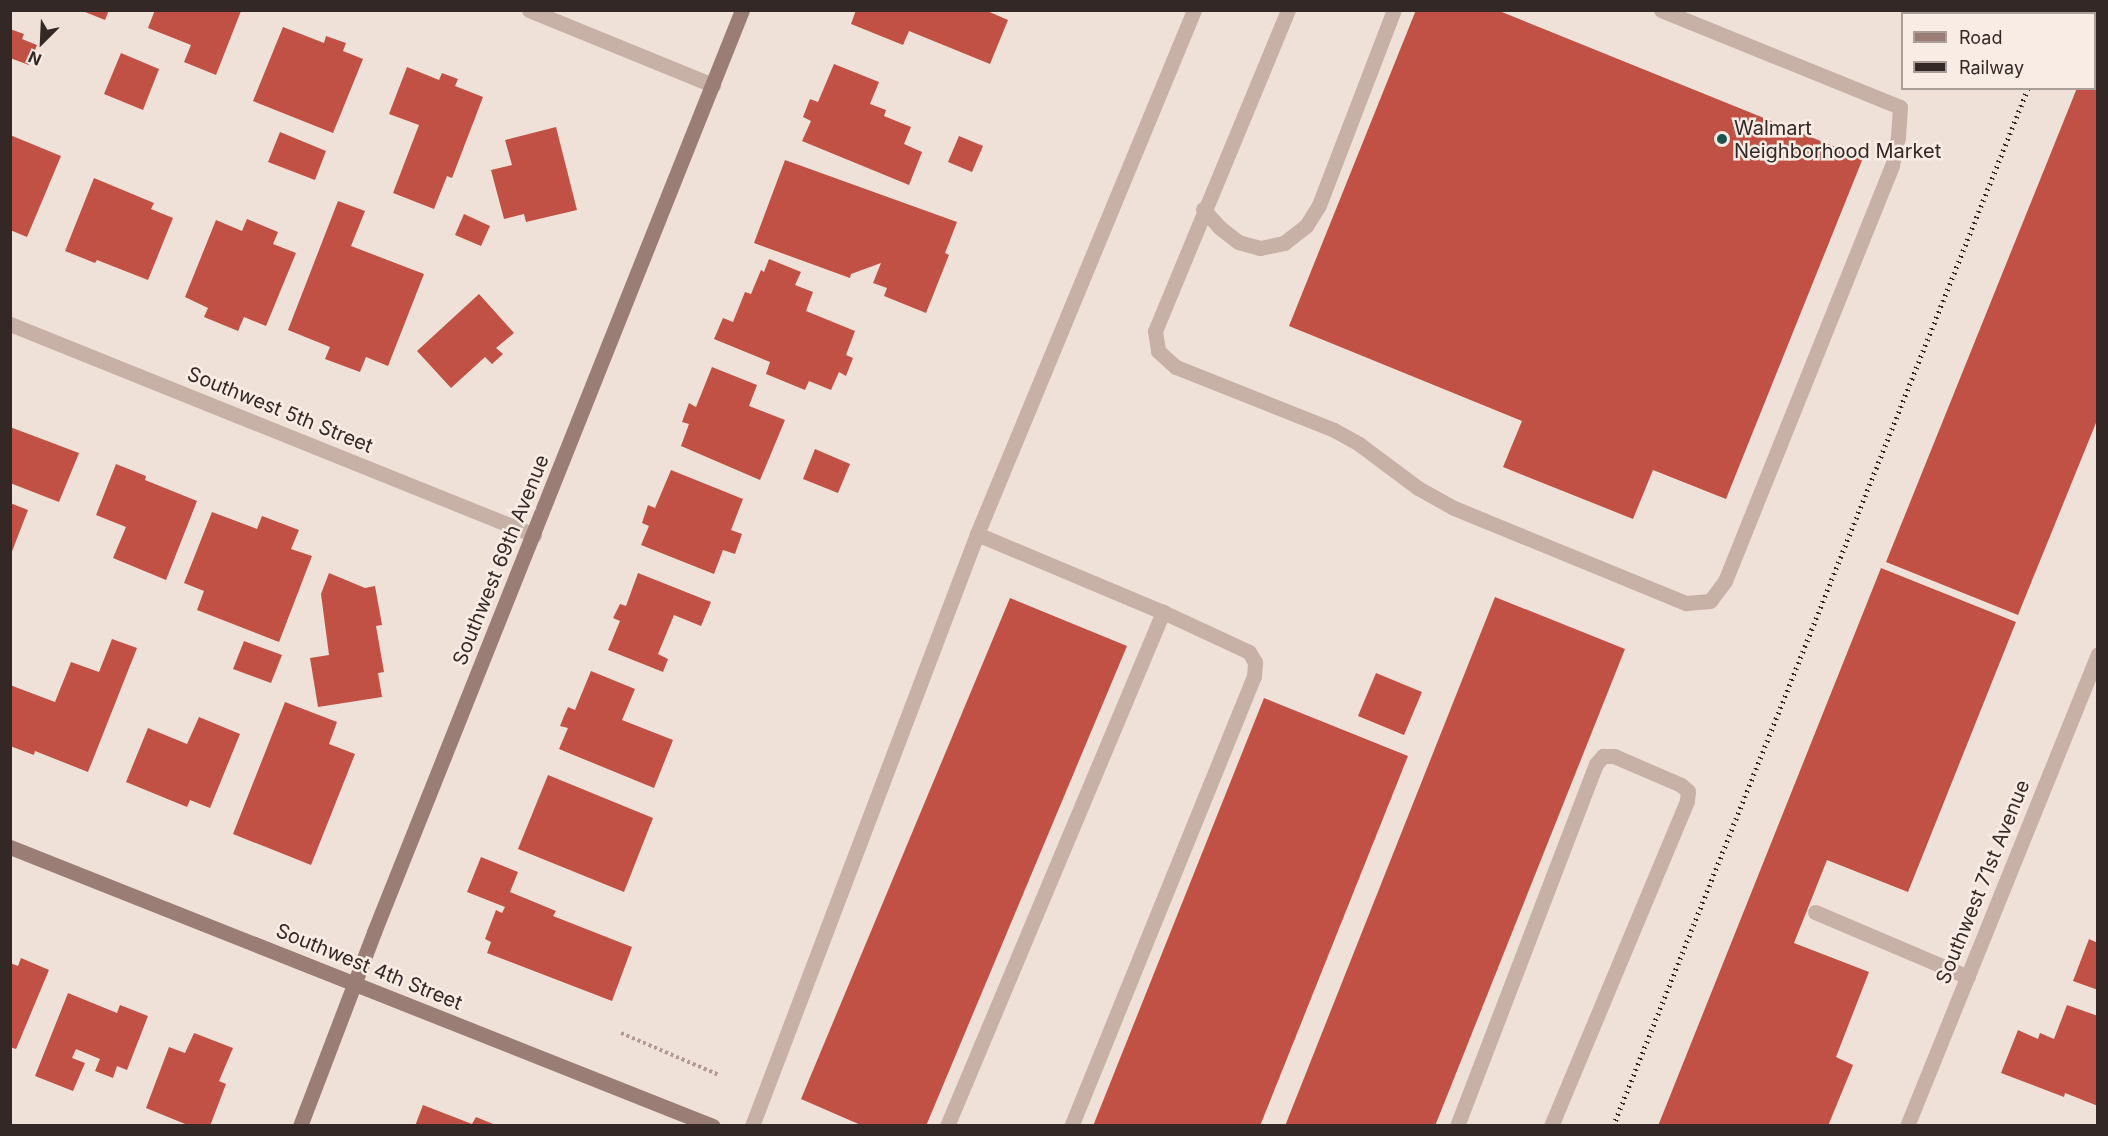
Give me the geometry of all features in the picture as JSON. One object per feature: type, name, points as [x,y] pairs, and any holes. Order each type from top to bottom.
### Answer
[{"type":"street","points":[[529,10],[713,84]]},
{"type":"street","name":"Southwest 69th Avenue","points":[[300,1125],[742,10]]},
{"type":"street","points":[[752,1125],[977,534],[1194,10]]},
{"type":"street","points":[[1288,10],[1203,209],[1155,331],[1158,351],[1176,367],[1334,430],[1359,444],[1418,488],[1454,508],[1686,603],[1710,601],[1725,581],[1892,165],[1898,136],[1900,107],[1660,10]]},
{"type":"street","points":[[1203,209],[1219,227],[1238,242],[1260,248],[1284,243],[1306,226],[1319,205],[1394,10]]},
{"type":"street","name":"Southwest 5th Street","points":[[10,324],[534,535]]},
{"type":"street","points":[[977,534],[1163,612],[1249,652],[1255,662],[1254,676],[1071,1125]]},
{"type":"street","points":[[947,1125],[1163,612]]},
{"type":"street","name":"Southwest 71st Avenue","points":[[1907,1125],[2097,654]]},
{"type":"street","points":[[1457,1125],[1596,764],[1603,756],[1614,756],[1681,785],[1688,791],[1687,801],[1551,1125]]},
{"type":"street","name":"Southwest 4th Street","points":[[10,847],[713,1125]]},
{"type":"street","points":[[1815,912],[1968,977]]},
{"type":"path","points":[[621,1033],[719,1075]]},
{"type":"building","points":[[80,10],[109,10],[105,20]]},
{"type":"building","points":[[155,10],[241,11],[216,75],[184,62],[191,45],[148,28]]},
{"type":"building","points":[[856,10],[985,10],[1008,20],[990,64],[909,31],[903,45],[851,24]]},
{"type":"building","points":[[1416,10],[1497,10],[1863,158],[1726,499],[1653,470],[1633,519],[1503,467],[1522,421],[1289,326]]},
{"type":"building","points":[[283,27],[324,43],[326,36],[346,43],[343,51],[363,59],[333,133],[253,101]]},
{"type":"building","points":[[10,29],[24,34],[22,39],[37,45],[29,65],[10,58]]},
{"type":"building","points":[[2098,39],[2098,418],[2018,615],[1886,562],[2076,90],[2096,90],[2096,42]]},
{"type":"building","points":[[121,53],[159,69],[143,110],[104,94]]},
{"type":"building","points":[[834,64],[879,82],[870,104],[886,110],[884,116],[911,127],[904,144],[922,152],[909,185],[802,141],[811,121],[803,117],[810,99],[818,102]]},
{"type":"building","points":[[407,67],[439,80],[442,73],[458,79],[455,86],[483,97],[452,178],[447,176],[434,209],[393,193],[419,125],[389,114]]},
{"type":"building","points":[[556,127],[577,210],[526,222],[524,214],[504,219],[491,170],[512,165],[505,140]]},
{"type":"building","points":[[280,132],[326,151],[315,180],[268,162]]},
{"type":"building","points":[[10,135],[61,156],[27,237],[10,230]]},
{"type":"building","points":[[959,136],[983,146],[972,172],[948,162]]},
{"type":"building","points":[[785,160],[957,222],[945,253],[949,255],[926,313],[884,296],[887,288],[873,283],[881,263],[851,274],[850,278],[754,243]]},
{"type":"building","points":[[94,178],[154,203],[151,209],[173,218],[148,280],[97,260],[95,263],[65,251]]},
{"type":"building","points":[[338,201],[365,211],[351,246],[424,274],[388,366],[366,357],[360,372],[325,359],[330,347],[288,330]]},
{"type":"building","points":[[464,214],[490,226],[481,246],[455,235]]},
{"type":"building","points":[[247,219],[278,232],[273,244],[296,253],[266,326],[244,317],[238,331],[204,317],[208,308],[185,297],[216,220],[242,231]]},
{"type":"building","points":[[769,259],[801,272],[795,285],[813,292],[806,311],[855,331],[846,355],[853,358],[846,376],[839,372],[831,390],[809,381],[805,390],[766,374],[770,362],[714,339],[723,318],[733,322],[745,292],[751,294],[761,270],[764,272]]},
{"type":"building","points":[[479,294],[514,333],[496,348],[503,354],[492,364],[485,357],[451,388],[417,351]]},
{"type":"building","points":[[712,367],[757,385],[749,406],[785,420],[760,480],[681,446],[689,424],[682,422],[689,403],[696,407]]},
{"type":"building","points":[[10,427],[79,453],[59,502],[10,483]]},
{"type":"building","points":[[815,449],[850,464],[838,493],[803,479]]},
{"type":"building","points":[[116,464],[146,476],[145,480],[197,501],[166,580],[113,558],[126,527],[96,515]]},
{"type":"building","points":[[671,470],[743,499],[731,530],[742,534],[735,554],[723,550],[714,574],[641,545],[649,526],[642,523],[648,505],[655,508]]},
{"type":"building","points":[[10,503],[28,510],[11,554],[10,554]]},
{"type":"building","points":[[212,512],[257,529],[262,516],[299,530],[291,549],[312,556],[279,642],[197,610],[204,591],[184,583]]},
{"type":"building","points":[[1881,568],[2016,622],[1908,892],[1827,860],[1794,943],[1869,972],[1836,1057],[1853,1065],[1828,1126],[1658,1126]]},
{"type":"building","points":[[329,573],[365,588],[375,586],[382,625],[376,626],[384,672],[378,673],[382,697],[318,707],[310,658],[329,655],[321,594]]},
{"type":"building","points":[[638,573],[711,602],[701,626],[674,615],[658,654],[668,659],[663,672],[608,650],[620,621],[613,618],[620,604],[626,606]]},
{"type":"building","points":[[1495,597],[1625,649],[1435,1126],[1285,1126]]},
{"type":"building","points":[[1010,598],[1127,646],[926,1126],[863,1126],[801,1099]]},
{"type":"building","points":[[112,639],[137,648],[88,772],[35,751],[34,755],[10,746],[10,685],[55,702],[71,662],[99,672]]},
{"type":"building","points":[[244,641],[282,655],[271,683],[233,669]]},
{"type":"building","points":[[591,671],[635,689],[622,720],[673,740],[654,788],[559,749],[568,728],[560,726],[564,716],[568,707],[575,710]]},
{"type":"building","points":[[1376,673],[1422,692],[1404,735],[1358,716]]},
{"type":"building","points":[[1264,698],[1408,756],[1260,1126],[1093,1126]]},
{"type":"building","points":[[285,702],[337,722],[329,744],[355,754],[311,865],[233,834]]},
{"type":"building","points":[[199,717],[240,734],[210,808],[190,800],[187,807],[126,782],[148,728],[187,744]]},
{"type":"building","points":[[548,775],[653,818],[624,892],[518,849]]},
{"type":"building","points":[[481,857],[518,872],[510,892],[556,911],[553,916],[632,947],[612,1001],[487,953],[491,942],[485,939],[496,910],[502,913],[505,907],[467,892]]},
{"type":"building","points":[[2089,939],[2098,943],[2098,990],[2073,981]]},
{"type":"building","points":[[21,958],[49,970],[16,1049],[10,1047],[10,963],[18,966]]},
{"type":"building","points":[[68,993],[117,1013],[120,1005],[148,1016],[127,1070],[117,1066],[113,1078],[95,1071],[100,1059],[76,1049],[72,1058],[85,1063],[73,1091],[35,1076]]},
{"type":"building","points":[[2067,1005],[2098,1016],[2098,1106],[2065,1093],[2064,1097],[2001,1073],[2018,1030],[2038,1039],[2040,1033],[2054,1039]]},
{"type":"building","points":[[194,1033],[233,1048],[219,1081],[226,1084],[210,1126],[190,1126],[146,1108],[169,1047],[185,1053]]},
{"type":"building","points":[[423,1105],[472,1124],[476,1117],[498,1126],[415,1126]]},
{"type":"railway","points":[[1613,1126],[2027,90]]},
{"type":"place","name":"Walmart Neighborhood Market","points":[[1722,139]]}]
